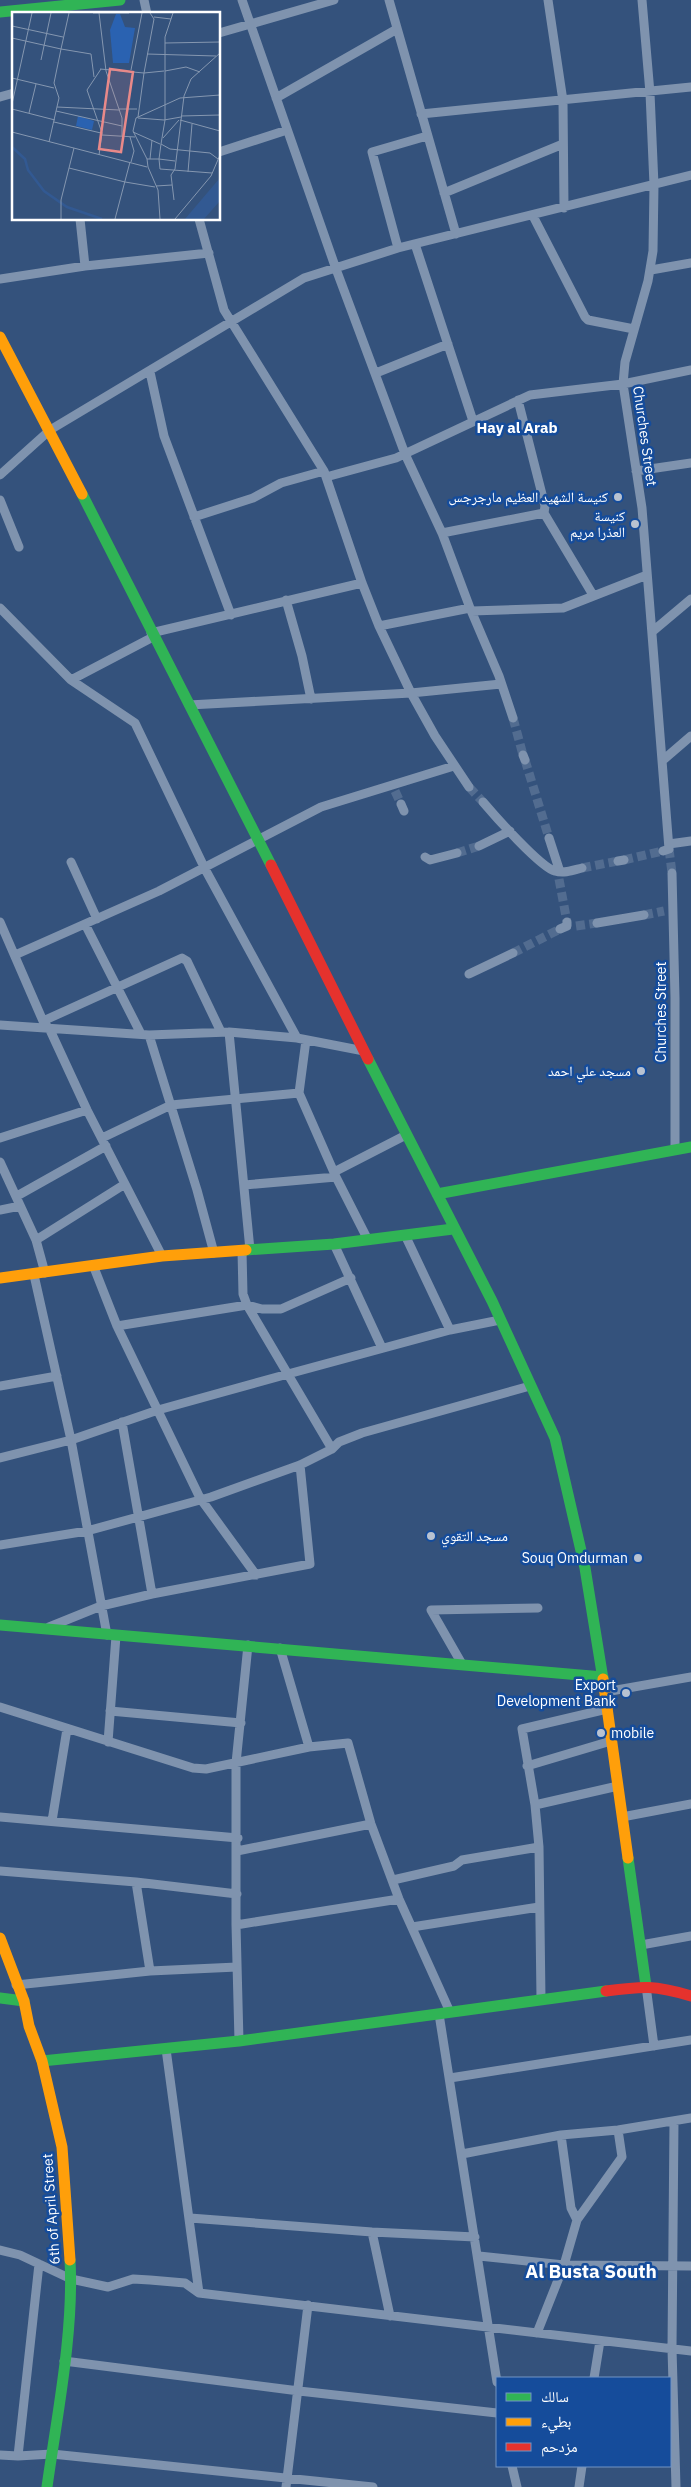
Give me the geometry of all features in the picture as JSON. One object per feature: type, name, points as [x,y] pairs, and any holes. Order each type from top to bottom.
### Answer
[{"type":"street","points":[[0,12],[120,0]]},
{"type":"street","points":[[242,0],[336,269],[405,454],[442,533],[513,718]]},
{"type":"street","points":[[220,33],[334,0]]},
{"type":"street","points":[[389,0],[456,234]]},
{"type":"street","points":[[548,0],[563,101],[564,208]]},
{"type":"street","name":"Churches Street","points":[[642,0],[650,93],[654,185],[651,270],[625,362],[623,384],[636,471],[653,631],[667,848],[691,841]]},
{"type":"street","points":[[276,98],[397,29]]},
{"type":"street","points":[[421,114],[650,93],[691,87]]},
{"type":"street","points":[[220,152],[287,130]]},
{"type":"street","points":[[398,248],[372,152],[428,136]]},
{"type":"street","points":[[444,193],[563,144]]},
{"type":"street","points":[[0,475],[50,430],[150,372],[304,278],[398,248],[534,216],[691,175]]},
{"type":"street","points":[[534,216],[585,317],[588,320],[634,329]]},
{"type":"street","points":[[80,220],[85,266]]},
{"type":"street","points":[[199,220],[220,300],[230,322],[325,474],[362,583],[379,626],[411,693],[454,766],[469,787]]},
{"type":"street","points":[[415,244],[473,420]]},
{"type":"street","points":[[0,278],[85,266],[208,253]]},
{"type":"street","points":[[651,270],[691,263]]},
{"type":"street","points":[[0,337],[50,430],[152,635],[259,840],[500,1320],[555,1438],[561,1457],[585,1568],[605,1692],[654,2046]]},
{"type":"street","points":[[376,373],[448,344]]},
{"type":"street","points":[[194,517],[247,500],[281,483],[405,454],[518,400],[547,392],[623,384],[691,370]]},
{"type":"street","points":[[150,372],[164,436],[231,615]]},
{"type":"street","points":[[518,400],[545,506],[544,513],[593,595]]},
{"type":"street","points":[[636,471],[691,463]]},
{"type":"street","points":[[0,500],[19,547]]},
{"type":"street","points":[[442,533],[544,513]]},
{"type":"street","points":[[379,626],[471,610],[563,608],[647,574]]},
{"type":"street","points":[[71,680],[152,635],[286,600],[362,583]]},
{"type":"street","points":[[653,631],[691,599]]},
{"type":"street","points":[[286,600],[302,656],[311,699]]},
{"type":"street","points":[[2,614],[71,680],[135,723],[205,868],[301,1039],[299,1093],[335,1175],[368,1240]]},
{"type":"street","points":[[189,705],[411,693],[501,684]]},
{"type":"street","points":[[662,761],[691,736]]},
{"type":"street","points":[[15,955],[98,919],[205,868],[321,807],[394,788],[454,766]]},
{"type":"street","points":[[483,802],[546,866],[558,874],[582,868]]},
{"type":"street","points":[[479,846],[510,831]]},
{"type":"street","points":[[550,838],[558,874]]},
{"type":"street","points":[[425,857],[430,860],[457,853]]},
{"type":"street","points":[[71,862],[98,919]]},
{"type":"street","name":"Churches Street","points":[[672,873],[674,909],[675,1150]]},
{"type":"street","points":[[664,911],[674,909]]},
{"type":"street","points":[[597,923],[644,915]]},
{"type":"street","points":[[0,922],[43,1021],[50,1030],[87,1110],[162,1256]]},
{"type":"street","points":[[85,924],[117,989],[145,1034],[171,1105],[214,1253]]},
{"type":"street","points":[[469,974],[514,953]]},
{"type":"street","points":[[43,1021],[117,989],[179,958],[185,959],[225,1032],[236,1097],[244,1185],[246,1251],[243,1294],[247,1305],[332,1449]]},
{"type":"street","points":[[2,1025],[50,1030],[145,1034],[225,1032],[301,1039],[364,1051]]},
{"type":"street","points":[[17,1196],[104,1142],[171,1105],[236,1097],[299,1093]]},
{"type":"street","points":[[0,1138],[87,1110]]},
{"type":"street","points":[[244,1185],[335,1175],[406,1135]]},
{"type":"street","points":[[437,1194],[691,1147]]},
{"type":"street","points":[[0,1162],[36,1240],[39,1274],[57,1376],[71,1440],[101,1606],[111,1635],[108,1742]]},
{"type":"street","points":[[36,1240],[125,1184]]},
{"type":"street","points":[[0,1210],[20,1206]]},
{"type":"street","points":[[0,1278],[162,1256],[334,1244],[453,1229]]},
{"type":"street","points":[[405,1235],[450,1330]]},
{"type":"street","points":[[334,1244],[382,1348]]},
{"type":"street","points":[[93,1265],[117,1326],[200,1498],[256,1575]]},
{"type":"street","points":[[117,1326],[247,1305],[262,1309],[281,1309],[351,1278]]},
{"type":"street","points":[[0,1458],[71,1440],[158,1410],[382,1348],[450,1330],[500,1320]]},
{"type":"street","points":[[0,1386],[57,1376]]},
{"type":"street","points":[[0,1545],[87,1530],[200,1498],[212,1497],[300,1465],[332,1449],[339,1442],[362,1433],[530,1386]]},
{"type":"street","points":[[122,1422],[152,1594]]},
{"type":"street","points":[[44,1629],[101,1606],[152,1594],[310,1564],[300,1465]]},
{"type":"street","points":[[462,1664],[431,1610],[538,1608]]},
{"type":"street","points":[[0,1625],[602,1677]]},
{"type":"street","points":[[239,2041],[236,1925],[238,1838],[236,1763],[248,1645]]},
{"type":"street","points":[[280,1648],[309,1748]]},
{"type":"street","points":[[605,1692],[691,1677]]},
{"type":"street","points":[[0,1707],[193,1768],[206,1769],[309,1748],[348,1743],[370,1824],[445,2013],[450,2078],[496,2377]]},
{"type":"street","points":[[541,1999],[539,1847],[535,1806],[522,1729],[607,1709]]},
{"type":"street","points":[[110,1711],[241,1723]]},
{"type":"street","points":[[52,1821],[67,1728]]},
{"type":"street","points":[[527,1766],[611,1741]]},
{"type":"street","points":[[535,1806],[618,1786]]},
{"type":"street","points":[[622,1816],[691,1804]]},
{"type":"street","points":[[0,1817],[238,1838]]},
{"type":"street","points":[[237,1851],[370,1824]]},
{"type":"street","points":[[393,1880],[454,1866],[462,1860],[539,1847]]},
{"type":"street","points":[[0,1871],[136,1882],[237,1894]]},
{"type":"street","points":[[136,1882],[150,1972]]},
{"type":"street","points":[[236,1925],[399,1899]]},
{"type":"street","points":[[412,1927],[539,1907]]},
{"type":"street","points":[[641,1945],[691,1936]]},
{"type":"street","name":"6th of April Street","points":[[0,1938],[16,1985],[24,2001],[29,2026],[42,2061],[62,2147],[71,2278],[64,2361],[47,2487]]},
{"type":"street","points":[[16,1985],[150,1972],[237,1967]]},
{"type":"street","points":[[42,2061],[239,2041],[646,1986],[664,1988],[691,1996]]},
{"type":"street","points":[[0,1998],[24,2001]]},
{"type":"street","points":[[450,2078],[691,2040]]},
{"type":"street","points":[[166,2049],[199,2293]]},
{"type":"street","points":[[462,2154],[561,2135],[618,2130],[691,2118]]},
{"type":"street","points":[[674,2121],[675,2266],[672,2420],[676,2487]]},
{"type":"street","points":[[536,2333],[564,2264],[577,2220],[622,2157],[618,2130]]},
{"type":"street","points":[[561,2135],[571,2208],[577,2220]]},
{"type":"street","points":[[190,2218],[372,2232],[475,2237]]},
{"type":"street","points":[[372,2232],[390,2316]]},
{"type":"street","points":[[0,2250],[20,2255],[71,2278],[108,2287],[133,2279],[186,2283],[199,2293],[691,2351]]},
{"type":"street","points":[[479,2256],[564,2264],[691,2266]]},
{"type":"street","points":[[18,2456],[39,2264]]},
{"type":"street","points":[[286,2487],[308,2305]]},
{"type":"street","points":[[594,2377],[600,2341]]},
{"type":"street","points":[[64,2361],[299,2391],[496,2413]]},
{"type":"street","points":[[0,2455],[52,2454],[373,2487]]},
{"type":"street","points":[[512,2467],[517,2487]]},
{"type":"street","points":[[579,2487],[582,2467]]},
{"type":"tunnel","points":[[513,718],[523,755]]},
{"type":"tunnel","points":[[525,760],[549,838]]},
{"type":"tunnel","points":[[469,787],[483,802]]},
{"type":"tunnel","points":[[395,791],[401,804]]},
{"type":"tunnel","points":[[457,853],[479,846]]},
{"type":"tunnel","points":[[669,849],[672,873]]},
{"type":"tunnel","points":[[624,860],[663,851]]},
{"type":"tunnel","points":[[582,868],[618,861]]},
{"type":"tunnel","points":[[559,879],[567,922]]},
{"type":"tunnel","points":[[644,915],[664,911]]},
{"type":"tunnel","points":[[576,926],[597,923]]},
{"type":"tunnel","points":[[513,953],[560,929]]},
{"type":"traffic: fast","points":[[0,12],[120,0]]},
{"type":"traffic: fast","points":[[82,494],[271,865]]},
{"type":"traffic: fast","points":[[368,1059],[492,1301],[555,1438],[585,1568],[603,1679]]},
{"type":"traffic: fast","points":[[437,1194],[691,1147]]},
{"type":"traffic: fast","points":[[246,1250],[334,1244],[453,1229]]},
{"type":"traffic: fast","points":[[0,1625],[603,1677]]},
{"type":"traffic: fast","points":[[628,1858],[646,1986]]},
{"type":"traffic: fast","points":[[42,2061],[239,2041],[606,1991]]},
{"type":"traffic: fast","points":[[0,1998],[24,2001]]},
{"type":"traffic: fast","points":[[47,2487],[60,2403],[70,2316],[70,2260]]},
{"type":"traffic: slow","points":[[0,337],[82,494]]},
{"type":"traffic: slow","points":[[0,1278],[162,1256],[246,1250]]},
{"type":"traffic: slow","points":[[603,1679],[628,1858]]},
{"type":"traffic: slow","points":[[0,1938],[24,2001],[29,2026],[42,2061],[62,2147],[70,2260]]},
{"type":"traffic: jam","points":[[271,865],[368,1059]]},
{"type":"traffic: jam","points":[[606,1991],[630,1988],[658,1988],[691,1996]]},
{"type":"place","name":"كنيسة الشهيد العظيم مارجرجس","points":[[618,497]]},
{"type":"place","name":"كنيسة العذرا مريم","points":[[635,524]]},
{"type":"place","name":"مسجد علي احمد","points":[[641,1071]]},
{"type":"place","name":"مسجد التقوي","points":[[431,1536]]},
{"type":"place","name":"Souq Omdurman","points":[[638,1558]]},
{"type":"place","name":"Export Development Bank","points":[[626,1693]]},
{"type":"place","name":"mobile","points":[[601,1733]]},
{"type":"district","name":"Hay al Arab","points":[[517,427]]},
{"type":"district","name":"Al Busta South","points":[[591,2271]]}]
